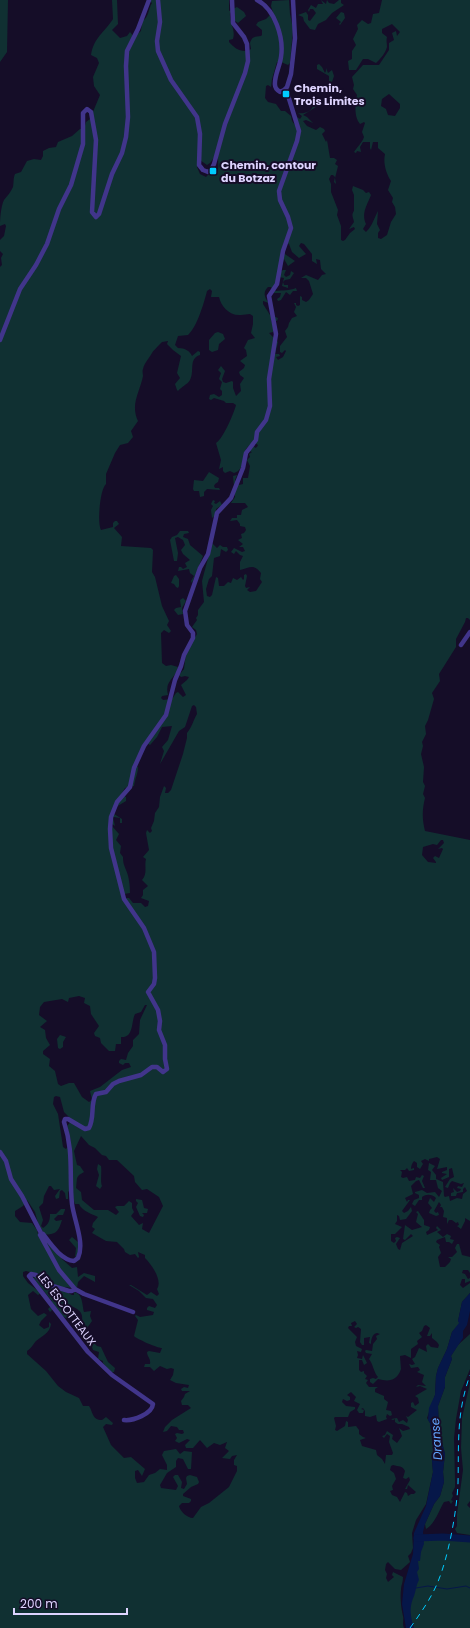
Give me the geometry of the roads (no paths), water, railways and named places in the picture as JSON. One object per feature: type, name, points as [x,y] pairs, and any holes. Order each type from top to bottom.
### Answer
[{"type":"street","points":[[0,340],[20,290],[47,244],[58,213],[71,185],[81,151],[83,113],[87,108],[91,112],[96,140],[92,212],[96,217],[99,214],[112,174],[122,153],[126,137],[128,111],[126,66],[127,50],[138,29],[149,0]]},
{"type":"street","points":[[158,0],[160,20],[157,41],[158,52],[171,80],[197,117],[200,134],[199,165],[206,172],[211,170],[214,164],[225,124],[245,73],[248,61],[247,44],[244,37],[233,23],[232,0]]},
{"type":"street","points":[[258,0],[266,5],[270,10],[277,28],[281,51],[275,85],[276,90],[280,92],[286,89],[291,74],[295,43],[293,0]]},
{"type":"street","name":"LES ESCOTTEAUX","points":[[0,1152],[6,1161],[11,1180],[22,1196],[41,1233],[67,1259],[74,1261],[78,1258],[80,1245],[72,1203],[71,1155],[68,1135],[64,1122],[65,1119],[85,1129],[89,1128],[93,1115],[93,1099],[96,1094],[106,1092],[113,1084],[141,1075],[152,1067],[157,1067],[163,1072],[167,1070],[165,1045],[159,1030],[160,1022],[157,1005],[148,994],[154,984],[155,978],[154,952],[144,928],[124,899],[111,848],[110,824],[114,807],[120,797],[130,786],[134,768],[144,746],[166,715],[176,676],[185,653],[194,638],[193,633],[188,628],[186,622],[186,609],[200,568],[208,554],[217,513],[231,498],[243,468],[246,453],[256,440],[257,432],[266,420],[270,406],[269,379],[276,334],[269,296],[277,285],[284,248],[291,228],[288,216],[280,200],[279,191],[297,142],[299,132],[286,89]]},
{"type":"street","points":[[461,644],[470,632]]},
{"type":"street","name":"LES ESCOTTEAUX","points":[[41,1233],[40,1236],[59,1270],[75,1289],[70,1291],[41,1282],[35,1275],[31,1274],[29,1276],[88,1352],[112,1374],[153,1403],[153,1407],[134,1420],[124,1420]]},
{"type":"street","points":[[75,1289],[84,1294],[132,1312]]},
{"type":"water","name":"Dranse","points":[[470,1293],[470,1311],[467,1325],[463,1331],[463,1338],[451,1356],[452,1359],[445,1377],[445,1387],[438,1406],[439,1431],[445,1454],[443,1472],[444,1482],[440,1496],[434,1504],[425,1524],[423,1532],[424,1544],[420,1561],[418,1561],[419,1569],[417,1572],[419,1580],[412,1600],[411,1608],[414,1628],[406,1628],[402,1604],[404,1584],[413,1554],[414,1533],[426,1506],[433,1472],[432,1461],[434,1448],[430,1423],[428,1420],[429,1408],[435,1395],[438,1368],[447,1349],[452,1332],[459,1323],[458,1321],[462,1302]]},
{"type":"waterway","points":[[417,1538],[443,1537],[470,1539]]},
{"type":"waterway","points":[[416,1588],[428,1586],[447,1589],[466,1586],[470,1588]]},
{"type":"railway","points":[[410,1628],[425,1607],[434,1590],[445,1562],[454,1521],[457,1494],[460,1416],[470,1375]]},
{"type":"place","name":"Chemin, Trois Limites","points":[[286,94]]},
{"type":"place","name":"Chemin, contour du Botzaz","points":[[213,171]]}]
